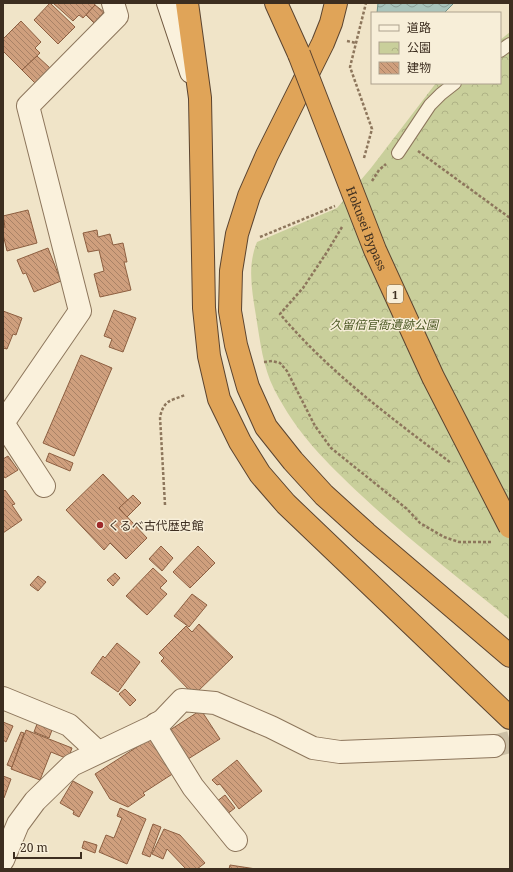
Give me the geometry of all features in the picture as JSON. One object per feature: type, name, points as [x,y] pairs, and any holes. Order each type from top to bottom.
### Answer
[{"type":"highway","points":[[188,3],[200,98],[204,300],[209,356],[219,399],[240,442],[260,474],[286,504],[510,718]]},
{"type":"highway","name":"Hokusei Bypass","points":[[276,3],[299,54]]},
{"type":"highway","name":"Hokusei Bypass","points":[[281,3],[299,54],[375,250],[504,533]]},
{"type":"highway","points":[[336,3],[331,23],[323,43],[267,155],[249,196],[237,234],[231,271],[230,311],[236,345],[248,387],[266,426],[293,461],[324,495],[366,533],[510,656]]},
{"type":"street","points":[[44,486],[3,423],[80,311],[28,106],[118,16],[113,3]]},
{"type":"street","points":[[168,3],[200,98]]},
{"type":"street","points":[[3,698],[69,725],[98,752]]},
{"type":"street","points":[[3,860],[15,832],[35,801],[72,765],[156,724],[168,715],[182,700],[214,703],[271,727],[313,748],[340,752],[494,746]]},
{"type":"street","points":[[156,724],[160,734],[194,786],[236,840]]},
{"type":"lane","points":[[501,50],[510,44]]},
{"type":"lane","points":[[398,153],[430,105],[454,84]]},
{"type":"path","points":[[264,362],[272,361],[280,363],[287,371],[315,426],[331,448],[407,510],[420,523],[444,538],[459,542],[493,542],[504,533]]},
{"type":"path","points":[[164,505],[160,417],[162,408],[167,402],[185,394]]},
{"type":"green space","name":"久留倍官衙遺跡公園","points":[[510,32],[510,620],[416,544],[362,496],[324,459],[302,434],[283,405],[270,381],[267,372],[254,307],[251,279],[252,260],[257,242],[337,208],[371,168],[435,84],[501,84],[501,39]]},
{"type":"water","points":[[378,3],[454,3],[445,12],[377,12]]},
{"type":"building","points":[[50,3],[75,27],[58,44],[34,20]]},
{"type":"building","points":[[53,3],[94,3],[95,5],[83,18],[79,15],[73,21]]},
{"type":"building","points":[[95,5],[104,12],[94,23],[86,15]]},
{"type":"building","points":[[21,21],[41,42],[35,48],[40,53],[22,70],[3,51],[3,39]]},
{"type":"building","points":[[37,56],[50,68],[35,83],[22,70]]},
{"type":"building","points":[[28,210],[37,243],[7,251],[3,234],[3,227],[5,227],[3,216]]},
{"type":"building","points":[[97,230],[98,237],[110,234],[113,245],[123,243],[127,262],[124,262],[131,290],[100,297],[94,274],[104,271],[99,250],[88,252],[83,233]]},
{"type":"building","points":[[48,248],[61,281],[34,292],[26,273],[23,274],[17,260]]},
{"type":"building","points":[[114,310],[136,318],[123,352],[109,347],[112,339],[104,336]]},
{"type":"building","points":[[3,311],[22,318],[16,335],[13,334],[7,349],[3,348]]},
{"type":"building","points":[[81,355],[112,368],[74,456],[43,443]]},
{"type":"building","points":[[49,453],[73,463],[70,471],[46,461]]},
{"type":"building","points":[[8,456],[18,470],[5,478],[3,475],[3,459]]},
{"type":"building","points":[[103,474],[128,500],[119,508],[147,538],[126,559],[110,543],[104,550],[66,510]]},
{"type":"building","points":[[5,490],[15,504],[12,505],[22,520],[3,533],[3,492]]},
{"type":"building","points":[[133,495],[141,503],[127,517],[119,508]]},
{"type":"building","points":[[161,546],[173,558],[162,571],[149,559]]},
{"type":"building","points":[[198,546],[215,563],[190,588],[173,572]]},
{"type":"building","points":[[153,568],[167,581],[160,588],[167,594],[147,615],[126,596]]},
{"type":"building","points":[[115,573],[120,578],[113,586],[107,580]]},
{"type":"building","points":[[38,576],[46,582],[38,591],[30,585]]},
{"type":"building","points":[[192,594],[207,605],[189,627],[174,616]]},
{"type":"building","points":[[199,624],[233,657],[194,695],[161,661],[164,658],[159,653],[186,626],[192,632]]},
{"type":"building","points":[[117,643],[140,662],[118,692],[91,673],[103,656],[105,658]]},
{"type":"building","points":[[125,689],[136,700],[130,706],[119,694]]},
{"type":"building","points":[[201,710],[220,739],[188,759],[170,730]]},
{"type":"building","points":[[3,722],[13,726],[6,742],[3,740]]},
{"type":"building","points":[[37,724],[52,730],[49,738],[34,732]]},
{"type":"building","points":[[26,730],[72,748],[68,759],[51,752],[40,780],[11,769]]},
{"type":"building","points":[[21,732],[24,733],[12,767],[7,765]]},
{"type":"building","points":[[151,738],[174,773],[143,793],[145,795],[128,807],[110,799],[95,774]]},
{"type":"building","points":[[237,760],[262,791],[239,809],[220,784],[217,785],[212,780]]},
{"type":"building","points":[[3,776],[11,779],[4,798],[3,798]]},
{"type":"building","points":[[73,781],[93,792],[79,817],[73,814],[74,811],[60,803]]},
{"type":"building","points":[[225,795],[235,808],[226,815],[216,802]]},
{"type":"building","points":[[120,808],[146,819],[127,864],[99,852],[106,835],[114,838],[122,818],[117,816]]},
{"type":"building","points":[[153,824],[161,827],[150,857],[142,854]]},
{"type":"building","points":[[164,829],[180,835],[205,863],[197,869],[186,869],[167,849],[163,859],[152,854]]},
{"type":"building","points":[[84,841],[97,845],[95,853],[82,848]]},
{"type":"building","points":[[230,865],[256,869],[229,869]]},
{"type":"tunnel","points":[[494,746],[510,742]]},
{"type":"place","name":"くるべ古代歴史館","points":[[100,525]]}]
